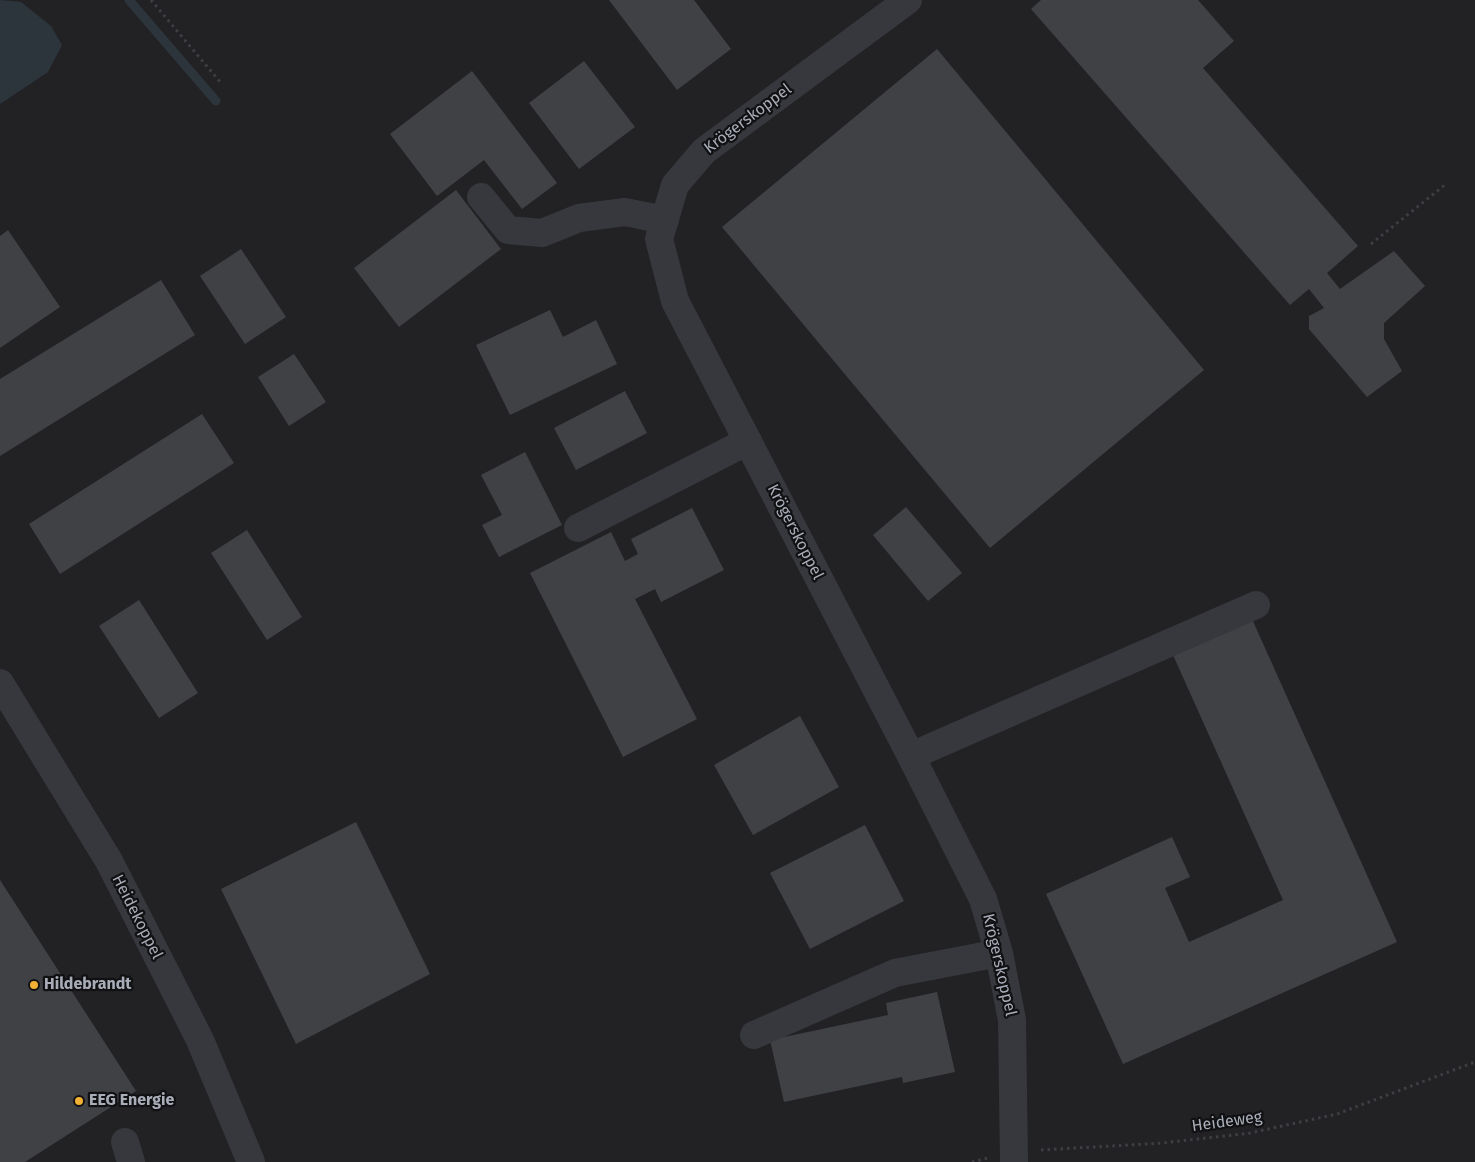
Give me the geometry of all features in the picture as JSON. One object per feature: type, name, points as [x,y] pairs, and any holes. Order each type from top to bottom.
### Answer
[{"type":"street","name":"Krögerskoppel","points":[[908,0],[704,151],[675,184],[659,239],[675,301],[983,899],[999,953],[1012,1020],[1015,1157]]},
{"type":"street","points":[[481,196],[508,230],[542,233],[579,218],[625,212],[665,220]]},
{"type":"street","points":[[578,528],[748,441]]},
{"type":"street","points":[[911,756],[1256,605]]},
{"type":"street","name":"Heidekoppel","points":[[0,684],[109,861],[200,1040],[251,1162]]},
{"type":"street","points":[[754,1035],[895,973],[999,953]]},
{"type":"path","points":[[151,0],[221,83]]},
{"type":"path","points":[[1371,244],[1446,184]]},
{"type":"path","name":"Heideweg","points":[[972,1162],[1250,1133],[1337,1114],[1475,1062]]},
{"type":"shaded area","points":[[0,0],[1475,0],[1475,1162],[0,1162]]},
{"type":"shaded area","points":[[0,0],[21,2],[51,26],[62,45],[48,72],[0,104]]},
{"type":"building","points":[[609,0],[694,0],[731,49],[677,90]]},
{"type":"building","points":[[1041,0],[1198,0],[1234,41],[1203,68],[1358,246],[1327,273],[1340,289],[1394,251],[1425,286],[1384,323],[1384,339],[1402,371],[1367,397],[1309,329],[1309,316],[1324,308],[1309,289],[1290,305],[1031,9]]},
{"type":"building","points":[[937,49],[1204,370],[990,548],[722,227]]},
{"type":"building","points":[[584,61],[635,127],[579,169],[529,103]]},
{"type":"building","points":[[472,71],[557,183],[522,209],[484,160],[437,196],[390,134]]},
{"type":"building","points":[[456,190],[501,249],[399,327],[354,268]]},
{"type":"building","points":[[8,230],[60,307],[0,348],[0,236]]},
{"type":"building","points":[[241,249],[286,317],[245,344],[200,276]]},
{"type":"building","points":[[161,280],[195,335],[0,456],[0,379]]},
{"type":"building","points":[[550,310],[563,337],[596,320],[617,364],[510,415],[476,345]]},
{"type":"building","points":[[294,354],[326,402],[289,426],[258,377]]},
{"type":"building","points":[[625,391],[647,433],[576,470],[554,428]]},
{"type":"building","points":[[202,414],[234,463],[60,574],[29,524]]},
{"type":"building","points":[[525,452],[562,525],[499,557],[482,525],[502,515],[481,475]]},
{"type":"building","points":[[906,507],[962,573],[928,601],[873,535]]},
{"type":"building","points":[[692,508],[724,570],[661,602],[655,589],[635,599],[697,719],[623,757],[530,573],[611,532],[625,561],[638,554],[631,539]]},
{"type":"building","points":[[247,530],[302,617],[267,640],[211,553]]},
{"type":"building","points":[[139,600],[198,693],[159,718],[99,626]]},
{"type":"building","points":[[1252,619],[1397,942],[1123,1064],[1046,894],[1172,837],[1190,877],[1165,888],[1189,942],[1283,900],[1173,655]]},
{"type":"building","points":[[800,716],[839,787],[753,835],[714,765]]},
{"type":"building","points":[[356,822],[430,974],[296,1044],[221,889]]},
{"type":"building","points":[[865,825],[904,901],[810,949],[770,873]]},
{"type":"building","name":"Hildebrandt","points":[[0,880],[136,1091],[25,1162],[0,1162]]},
{"type":"building","points":[[937,992],[955,1072],[903,1083],[902,1077],[784,1102],[770,1040],[888,1015],[886,1003]]},
{"type":"waterway","points":[[129,0],[216,101]]},
{"type":"place","name":"Hildebrandt","points":[[34,985]]},
{"type":"place","name":"EEG Energie","points":[[79,1101]]}]
